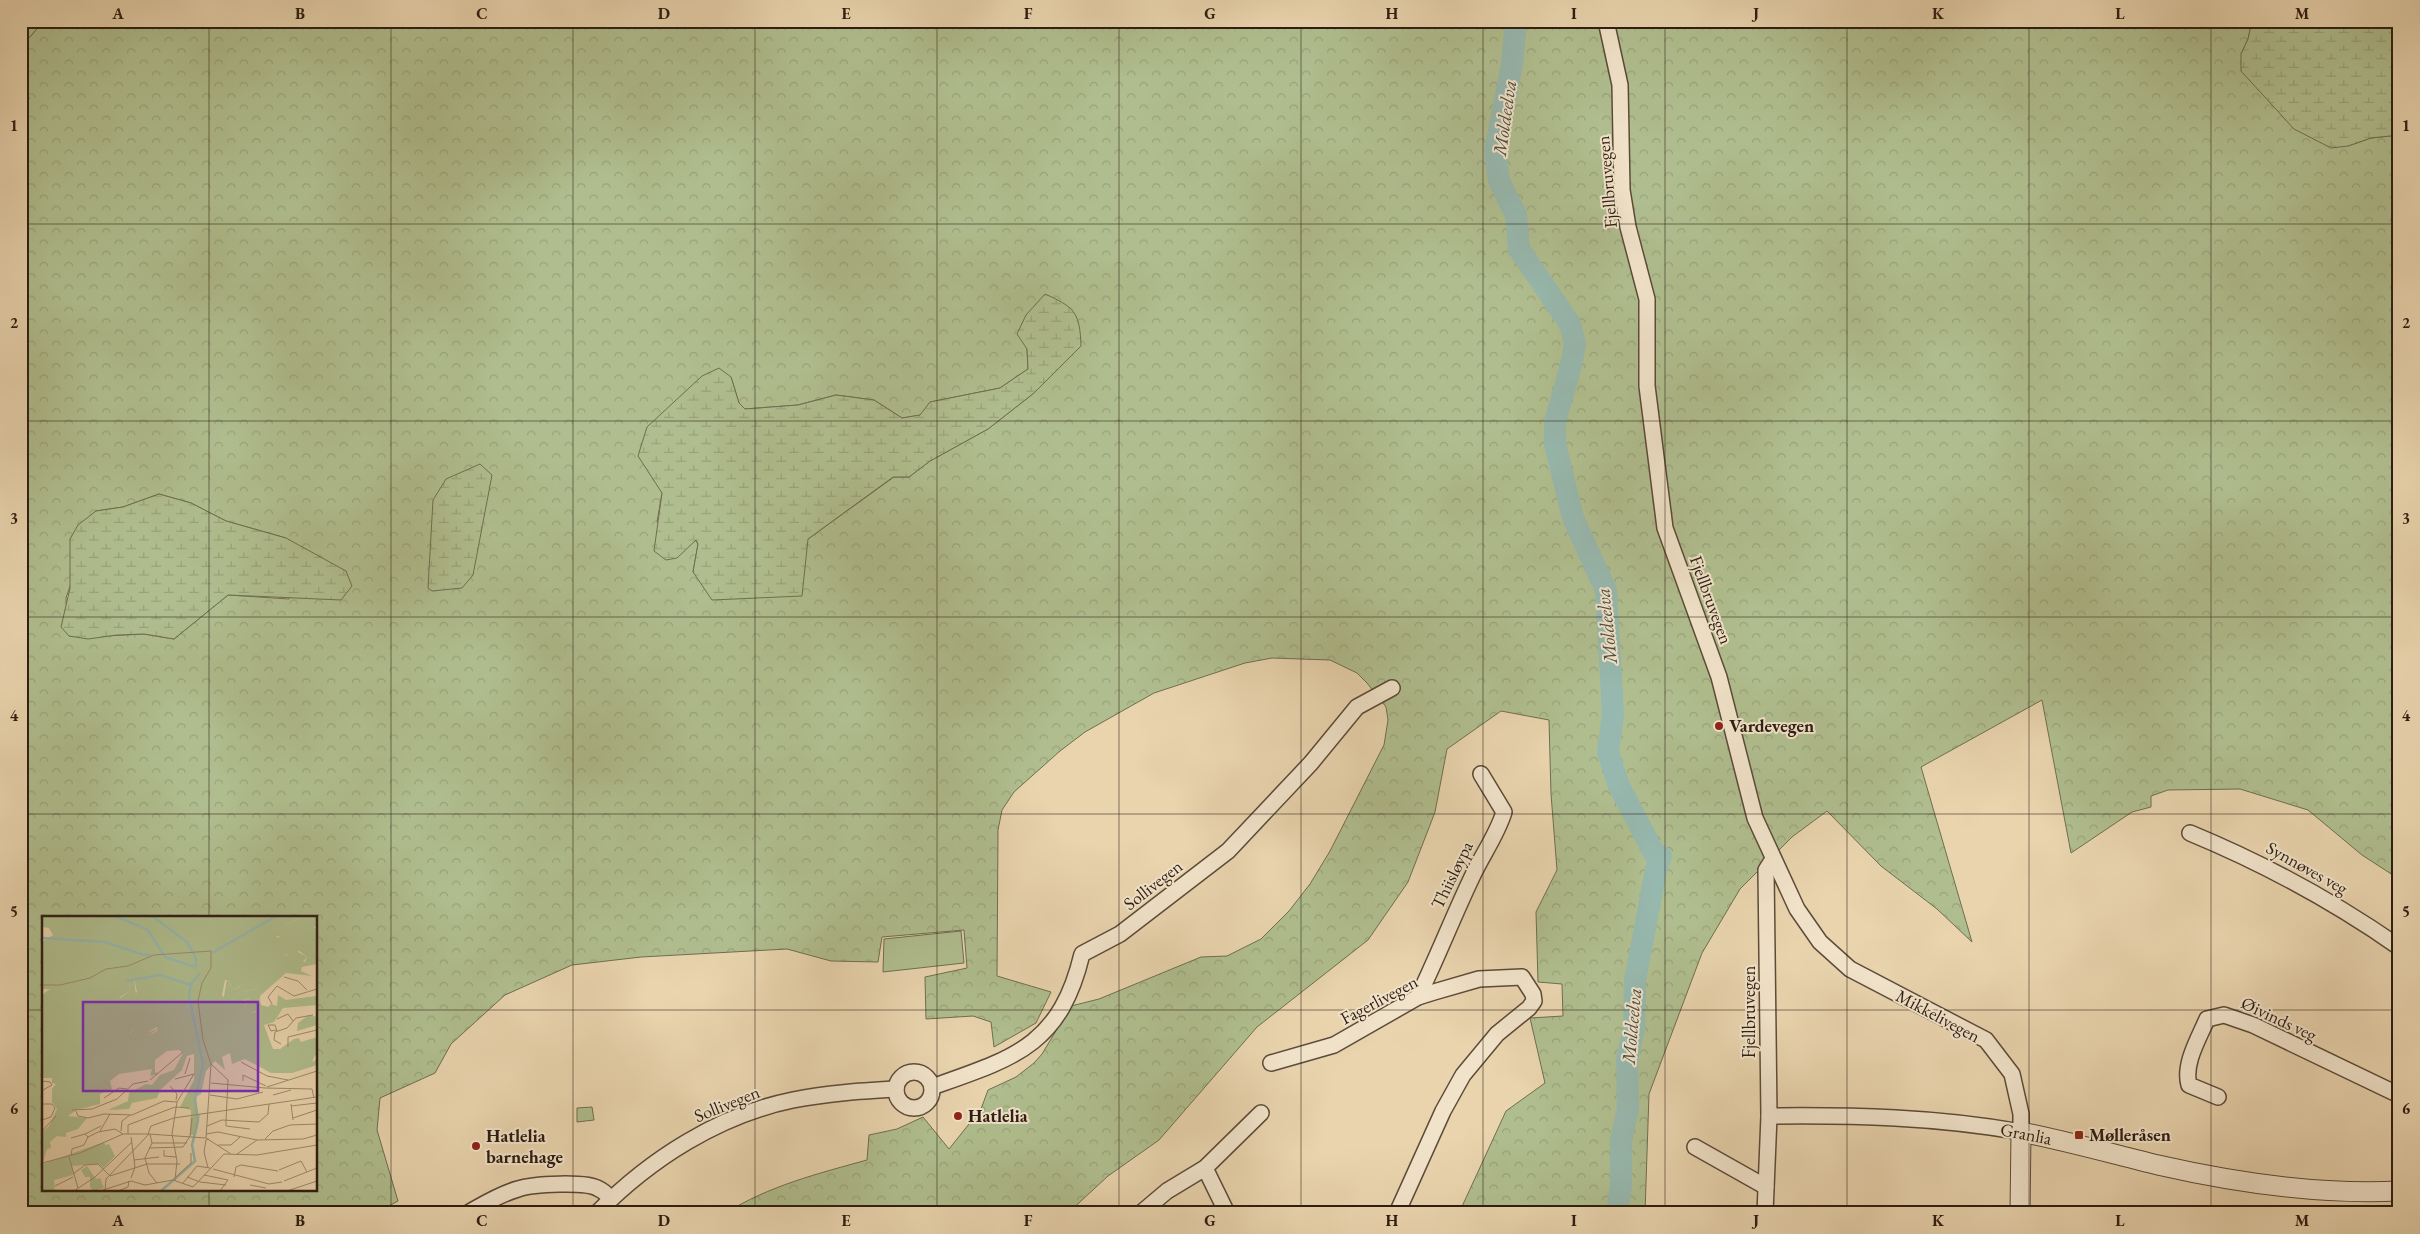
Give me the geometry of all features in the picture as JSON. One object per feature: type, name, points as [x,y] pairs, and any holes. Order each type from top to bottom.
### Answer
[{"type":"street","name":"Fjellbruvegen","points":[[1606,21],[1620,85],[1622,190],[1626,218],[1646,299],[1647,386],[1665,528],[1719,677],[1756,818],[1773,859],[1766,870],[1769,1116],[1765,1213]]},
{"type":"street","name":"Sollivegen","points":[[932,1087],[989,1067],[1026,1047],[1044,1034],[1057,1019],[1076,983],[1082,954],[1120,934],[1228,851],[1311,763],[1357,707],[1392,688]]},
{"type":"street","name":"Thiisløypa","points":[[1418,997],[1486,847],[1500,826],[1504,812],[1482,774]]},
{"type":"street","name":"Synnøves veg","points":[[2190,833],[2249,857],[2358,918],[2399,947]]},
{"type":"street","name":"Mikkelivegen","points":[[1773,859],[1796,908],[1820,942],[1850,969],[1986,1040],[2012,1074],[2021,1114],[2020,1213]]},
{"type":"street","name":"Fagerlivegen","points":[[1271,1063],[1334,1046],[1418,997],[1479,979],[1509,976],[1522,977],[1533,994],[1534,1001],[1497,1034],[1463,1075],[1444,1111],[1397,1213]]},
{"type":"street","name":"Øivinds veg","points":[[2218,1098],[2189,1085],[2186,1075],[2193,1052],[2207,1019],[2224,1015],[2252,1025],[2399,1095]]},
{"type":"street","points":[[913,1072],[927,1078],[932,1087],[931,1098],[928,1103],[918,1108],[902,1104],[896,1089],[899,1080],[913,1072]]},
{"type":"street","name":"Sollivegen","points":[[597,1213],[611,1199],[652,1166],[695,1137],[738,1116],[791,1100],[827,1094],[896,1089]]},
{"type":"street","points":[[1141,1213],[1167,1191],[1204,1168],[1261,1113]]},
{"type":"street","name":"Granlia","points":[[1769,1116],[1850,1115],[1910,1117],[2022,1132],[2159,1165],[2244,1182],[2303,1189],[2399,1191]]},
{"type":"street","points":[[1696,1147],[1766,1187]]},
{"type":"street","points":[[1204,1168],[1227,1213]]},
{"type":"street","points":[[468,1213],[504,1194],[535,1185],[558,1184],[599,1188],[611,1199]]},
{"type":"green space","points":[[21,21],[47,21],[42,23],[21,47]]},
{"type":"green space","points":[[47,21],[503,21],[513,27],[554,21],[1981,21],[2000,24],[2010,21],[2252,21],[2248,39],[2241,54],[2348,146],[2371,138],[2399,135],[2399,879],[2362,855],[2308,810],[2240,789],[2168,790],[2151,796],[2151,807],[2132,812],[2071,853],[2042,700],[1921,767],[1972,942],[1937,909],[1881,866],[1827,811],[1792,837],[1740,889],[1702,953],[1649,1094],[1645,1213],[1459,1213],[1506,1111],[1545,1083],[1530,1018],[1563,1016],[1562,984],[1538,982],[1536,912],[1557,870],[1551,794],[1549,720],[1501,711],[1447,749],[1435,812],[1408,882],[1368,940],[1257,1027],[1159,1140],[1108,1176],[1068,1213],[726,1213],[759,1195],[777,1188],[813,1175],[867,1160],[869,1135],[897,1129],[923,1117],[949,1149],[981,1109],[988,1090],[1016,1077],[1042,1054],[1071,1006],[1099,999],[1201,957],[1227,956],[1261,939],[1289,911],[1310,884],[1330,851],[1384,745],[1388,720],[1386,707],[1357,673],[1330,660],[1272,658],[1245,663],[1154,693],[1085,732],[1060,751],[1014,792],[1002,810],[998,830],[997,976],[1051,992],[1036,1023],[994,1047],[991,1022],[973,1016],[926,1019],[925,977],[967,968],[964,930],[882,937],[878,962],[831,961],[787,949],[641,957],[572,965],[505,995],[451,1044],[435,1073],[380,1098],[377,1130],[398,1201],[376,1213],[21,1213],[21,112],[29,98],[21,79],[21,47],[42,23]],"holes":[[[1081,346],[1034,393],[988,429],[930,461],[909,477],[894,477],[808,539],[693,572],[698,544],[695,540],[657,522],[662,493],[731,377],[739,403],[745,409],[798,405],[836,395],[874,400],[902,418],[921,415],[930,402],[1000,388],[1028,369],[1027,349]],[[159,494],[191,503],[226,521],[286,538],[289,599],[228,595],[174,639],[144,634],[69,636],[66,598],[96,511],[123,507]]]},
{"type":"green space","points":[[503,21],[554,21],[513,27]]},
{"type":"green space","points":[[2252,21],[2399,21],[2399,135],[2371,138],[2348,146],[2331,148],[2294,129],[2241,71],[2241,54],[2248,39]]},
{"type":"green space","points":[[21,79],[29,98],[21,112]]},
{"type":"green space","points":[[1045,294],[1063,303],[1074,312],[1079,325],[1081,346],[1034,393],[988,429],[930,461],[909,477],[893,477],[808,539],[802,596],[712,600],[693,572],[698,544],[696,540],[677,558],[666,560],[654,551],[662,493],[638,456],[647,427],[702,376],[719,368],[731,377],[739,403],[745,409],[798,405],[836,395],[874,400],[902,418],[920,415],[930,402],[1000,388],[1028,369],[1027,349],[1017,334],[1026,315]]},
{"type":"green space","points":[[480,464],[492,475],[473,575],[462,588],[432,591],[428,588],[433,500],[446,479]]},
{"type":"green space","points":[[159,494],[191,503],[226,521],[286,538],[346,571],[352,586],[341,600],[228,595],[174,639],[144,634],[88,639],[69,636],[61,627],[70,588],[70,539],[78,525],[96,511],[123,507]]},
{"type":"green space","points":[[961,931],[964,963],[883,972],[884,939]]},
{"type":"green space","points":[[592,1107],[594,1120],[577,1122],[577,1108]]},
{"type":"waterway","name":"Moldeelva","points":[[1516,21],[1512,64],[1495,151],[1499,181],[1516,215],[1519,249],[1570,324],[1575,344],[1555,422],[1555,444],[1573,518],[1606,590],[1613,714],[1608,752],[1619,786],[1654,853],[1661,856],[1656,870],[1635,980],[1634,1029],[1627,1059],[1628,1108],[1621,1141],[1621,1186],[1617,1213]]},
{"type":"place","name":"Vardevegen","points":[[1719,726]]},
{"type":"place","name":"Hatlelia","points":[[958,1116]]},
{"type":"place","name":"Mølleråsen","points":[[2079,1135]]},
{"type":"place","name":"Hatlelia barnehage","points":[[476,1146]]}]
